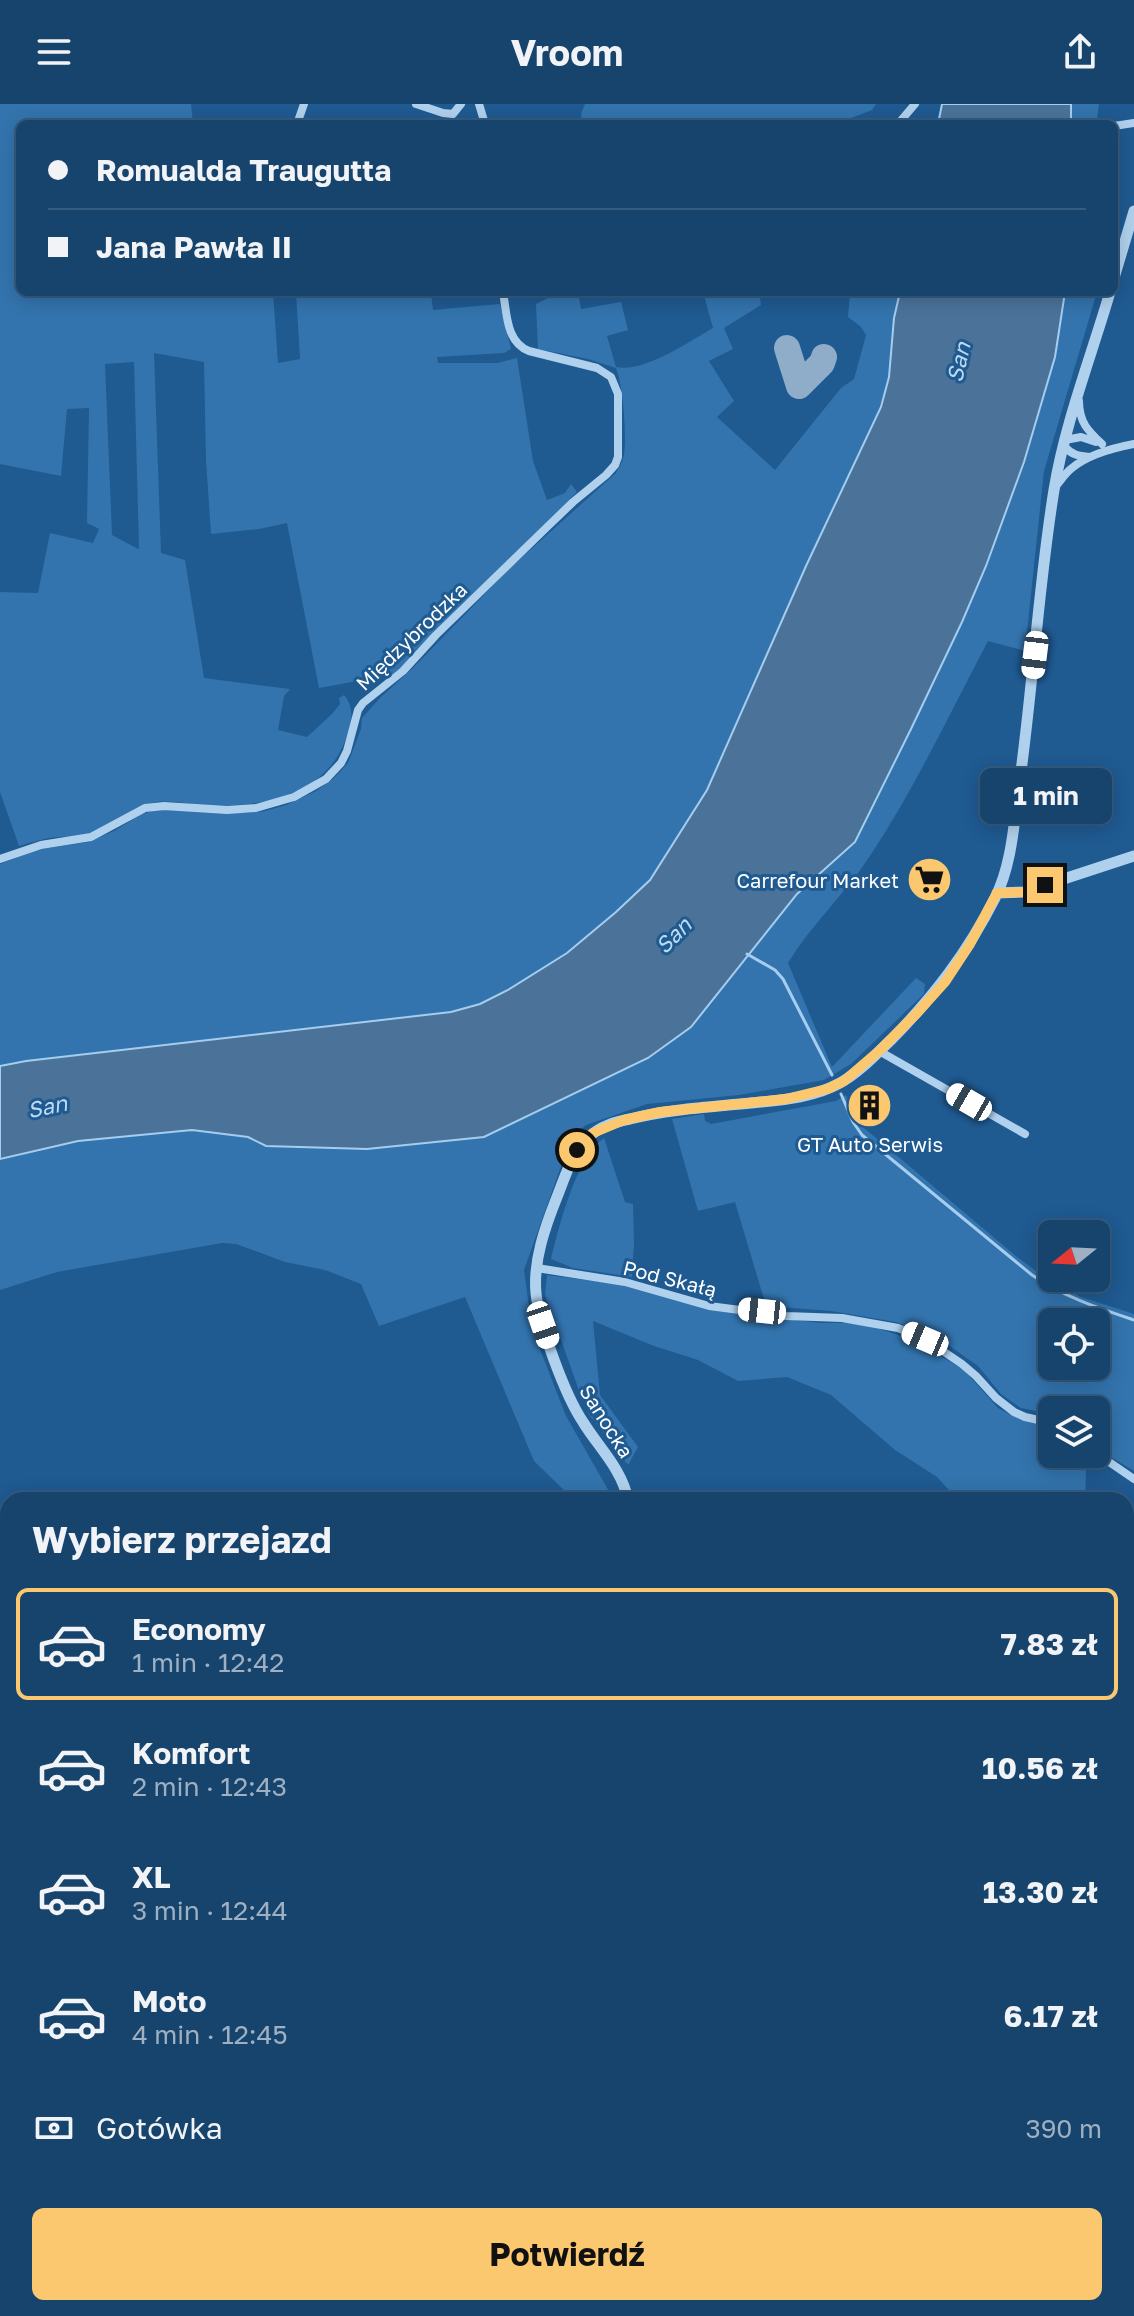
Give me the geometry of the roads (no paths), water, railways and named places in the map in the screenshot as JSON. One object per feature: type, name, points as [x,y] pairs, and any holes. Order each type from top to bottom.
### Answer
[{"type":"street","points":[[416,104],[453,114],[461,104]]},
{"type":"street","points":[[901,120],[915,104]]},
{"type":"street","points":[[1118,266],[1134,211]]},
{"type":"street","name":"Międzybrodzka","points":[[0,859],[41,845],[91,837],[145,808],[256,808],[294,797],[317,786],[341,763],[363,703],[403,671],[573,502],[612,470],[618,457],[618,394],[615,382],[597,368],[520,347],[509,329],[504,296]]},
{"type":"street","name":"Sanocka","points":[[626,1492],[621,1476],[568,1396],[537,1302],[537,1268],[547,1224],[558,1195],[577,1150],[593,1133],[613,1124],[660,1112],[810,1094],[844,1081],[918,1012],[945,982],[970,944],[997,893],[1008,857],[1024,749],[1054,489],[1109,296]]},
{"type":"street","points":[[1080,393],[1082,422],[1102,444]]},
{"type":"street","points":[[1091,457],[1069,453],[1065,443],[1081,437],[1116,447]]},
{"type":"street","points":[[1054,489],[1071,468],[1116,447],[1134,444]]},
{"type":"street","points":[[997,893],[1024,892],[1134,856]]},
{"type":"street","points":[[879,1051],[1025,1134]]},
{"type":"street","name":"Pod Skałą","points":[[537,1268],[625,1282],[709,1306],[786,1316],[842,1318],[898,1328],[925,1339],[962,1364],[1014,1412],[1038,1420]]},
{"type":"street","points":[[1110,1463],[1134,1479]]},
{"type":"street","points":[[1134,1539],[1134,1561]]},
{"type":"water","points":[[942,104],[1071,104],[1071,120],[939,120]]},
{"type":"water","name":"San","points":[[899,296],[1064,296],[1055,357],[1024,462],[986,566],[855,842],[797,894],[691,1027],[648,1058],[484,1137],[367,1149],[266,1146],[248,1137],[192,1130],[78,1141],[0,1159],[0,1066],[451,1012],[480,1004],[508,990],[567,953],[616,912],[650,880],[707,790],[806,566],[881,407],[889,377]]},
{"type":"waterway","points":[[747,954],[775,970],[783,979],[832,1075]]},
{"type":"waterway","points":[[841,1094],[862,1135],[1032,1275],[1069,1296],[1134,1320]]},
{"type":"place","name":"Carrefour Market","points":[[930,880]]},
{"type":"place","name":"GT Auto Serwis","points":[[870,1105]]}]
